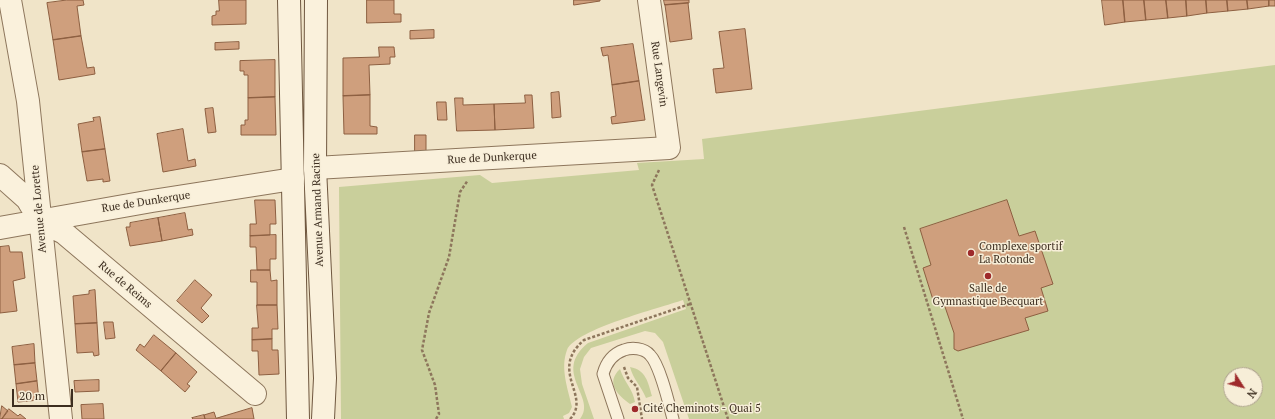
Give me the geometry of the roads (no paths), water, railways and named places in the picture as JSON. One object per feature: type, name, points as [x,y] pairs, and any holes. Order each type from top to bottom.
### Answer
[{"type":"street","name":"Avenue de Lorette","points":[[10,0],[28,101],[61,419]]},
{"type":"street","points":[[289,0],[298,419]]},
{"type":"street","name":"Avenue Armand Racine","points":[[316,0],[315,168],[325,378],[323,419]]},
{"type":"street","name":"Rue Langevin","points":[[649,0],[669,148]]},
{"type":"street","name":"Rue de Dunkerque","points":[[315,168],[669,148]]},
{"type":"street","points":[[0,175],[27,199],[40,221]]},
{"type":"street","name":"Rue de Dunkerque","points":[[0,228],[293,179]]},
{"type":"street","name":"Rue de Reims","points":[[40,221],[64,233],[255,394]]},
{"type":"lane","points":[[618,419],[603,374],[609,359],[619,352],[629,349],[641,349],[650,354],[657,367],[673,419]]},
{"type":"place","name":"Complexe sportif La Rotonde","points":[[971,253]]},
{"type":"place","name":"Salle de Gymnastique Becquart","points":[[988,276]]},
{"type":"place","name":"Cité Cheminots - Quai 5","points":[[635,409]]}]
